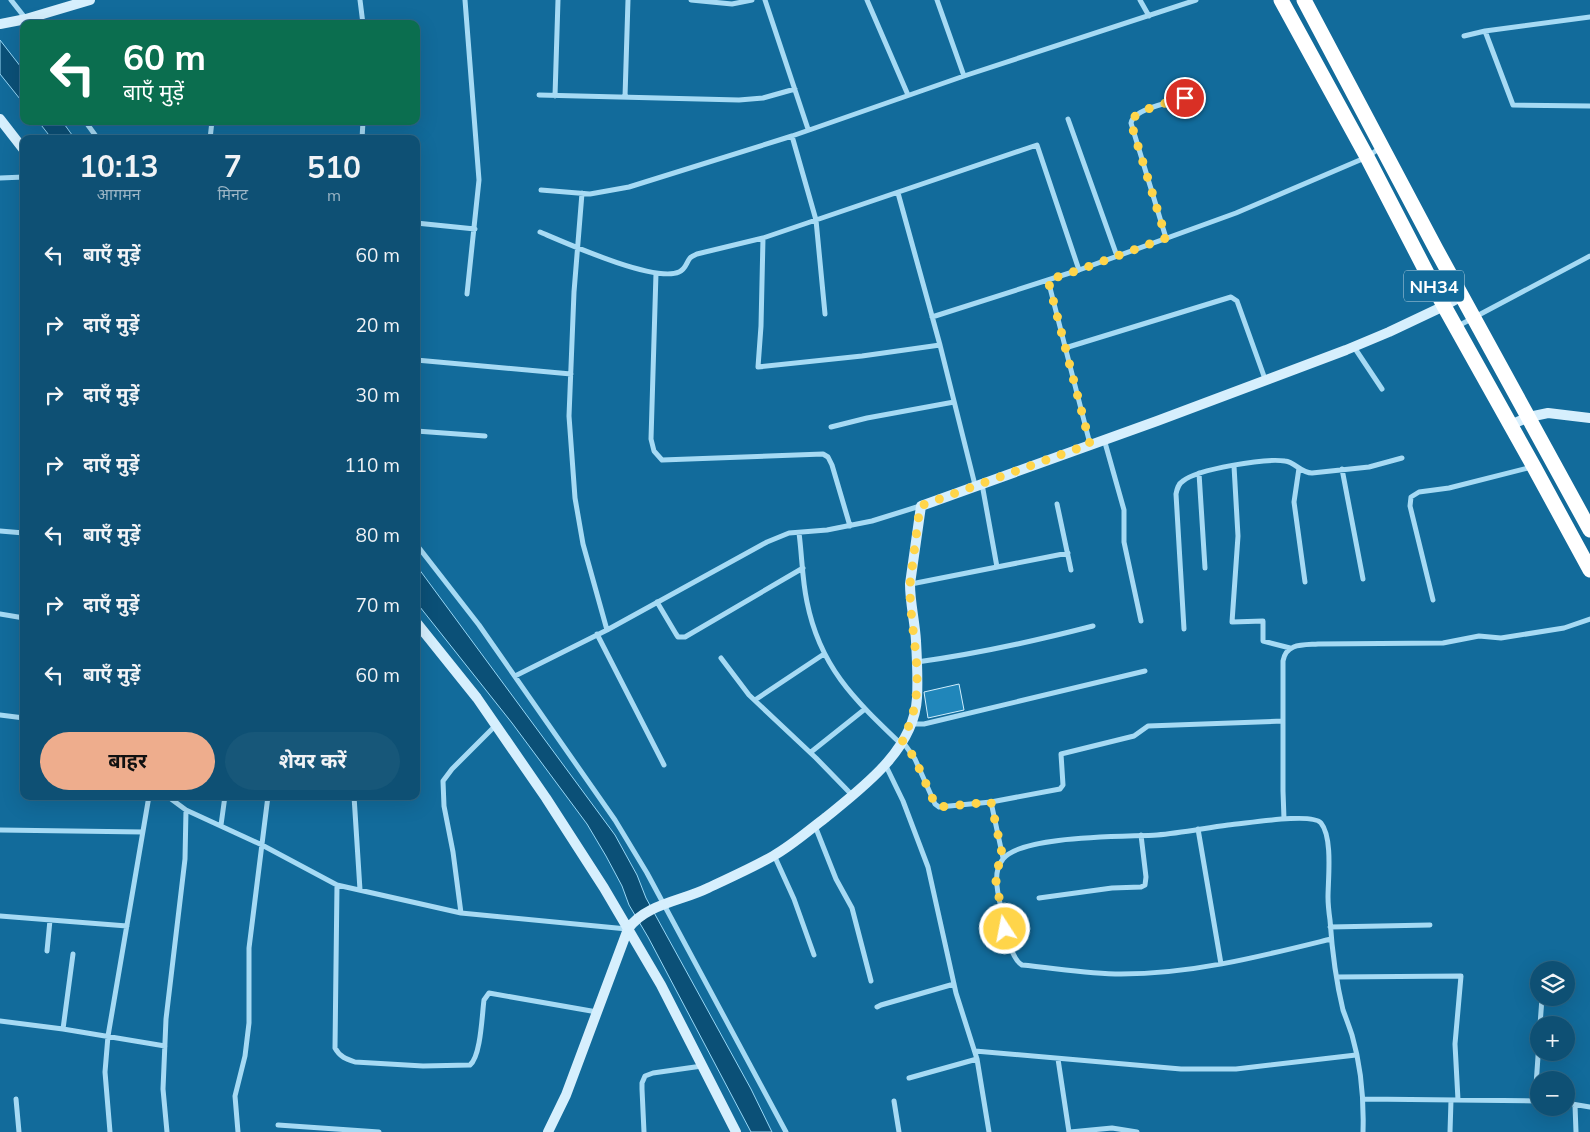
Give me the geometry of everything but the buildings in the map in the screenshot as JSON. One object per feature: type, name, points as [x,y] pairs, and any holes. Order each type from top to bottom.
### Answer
[{"type":"highway","name":"NH34","points":[[1281,0],[1367,157],[1444,306],[1590,570]]},
{"type":"highway","name":"NH34","points":[[1304,0],[1462,296],[1590,530]]},
{"type":"street","points":[[11,0],[25,20]]},
{"type":"street","points":[[29,20],[90,0]]},
{"type":"street","points":[[360,0],[362,20]]},
{"type":"street","points":[[465,0],[479,180],[467,294]]},
{"type":"street","points":[[555,96],[558,0]]},
{"type":"street","points":[[625,98],[628,0]]},
{"type":"street","points":[[691,0],[732,4],[752,0]]},
{"type":"street","points":[[765,0],[808,129]]},
{"type":"street","points":[[867,0],[908,95]]},
{"type":"street","points":[[937,0],[964,76]]},
{"type":"street","points":[[1140,0],[1149,16]]},
{"type":"street","points":[[541,190],[590,194],[628,187],[792,136],[964,76],[1196,0]]},
{"type":"street","points":[[1464,36],[1485,31],[1590,17]]},
{"type":"street","points":[[0,24],[20,22]]},
{"type":"street","points":[[1485,31],[1513,105],[1590,106]]},
{"type":"street","points":[[539,95],[739,100],[764,98],[795,89]]},
{"type":"street","points":[[1166,238],[1131,119],[1139,113],[1185,98]]},
{"type":"street","points":[[0,119],[20,145]]},
{"type":"street","points":[[1068,119],[1117,256]]},
{"type":"street","points":[[792,136],[816,220],[826,314]]},
{"type":"street","points":[[540,232],[617,263],[656,273],[672,274],[680,272],[690,258],[697,254],[762,238],[1037,145],[1079,270]]},
{"type":"street","points":[[932,317],[1079,270],[1236,213],[1367,157],[1382,147]]},
{"type":"street","points":[[0,178],[20,177]]},
{"type":"street","points":[[582,193],[574,292],[569,416],[576,498],[583,544],[607,630]]},
{"type":"street","points":[[898,193],[954,402],[979,484],[997,567]]},
{"type":"street","points":[[420,223],[475,229]]},
{"type":"street","points":[[762,238],[761,326],[758,367],[862,356],[940,345]]},
{"type":"street","points":[[1456,327],[1590,256]]},
{"type":"street","points":[[656,273],[651,438],[656,454],[662,460],[823,454],[828,457],[832,464],[850,526]]},
{"type":"street","points":[[1048,280],[1090,444]]},
{"type":"street","points":[[515,676],[607,630],[767,542],[788,534],[827,530],[872,521],[920,506],[1353,347],[1462,296]]},
{"type":"street","points":[[1065,348],[1231,297],[1237,302],[1265,379]]},
{"type":"street","points":[[1353,347],[1382,389]]},
{"type":"street","points":[[420,360],[571,374]]},
{"type":"street","points":[[831,427],[867,418],[954,402]]},
{"type":"street","points":[[1510,425],[1529,417],[1548,413],[1590,418]]},
{"type":"street","points":[[420,431],[485,436]]},
{"type":"street","points":[[1104,439],[1122,498],[1124,542],[1142,621]]},
{"type":"street","points":[[1184,629],[1177,489],[1184,480],[1199,473],[1261,461],[1277,460],[1291,463],[1307,473],[1312,473],[1369,467],[1402,458]]},
{"type":"street","points":[[1234,466],[1238,536],[1232,622],[1263,621],[1263,641],[1290,648],[1318,644],[1443,644],[1479,636],[1501,638],[1548,631],[1564,628],[1590,619]]},
{"type":"street","points":[[1432,600],[1410,506],[1411,497],[1419,492],[1457,486],[1534,467]]},
{"type":"street","points":[[1299,468],[1294,502],[1305,582]]},
{"type":"street","points":[[1342,469],[1362,579]]},
{"type":"street","points":[[1199,473],[1205,568]]},
{"type":"street","points":[[1058,504],[1071,570]]},
{"type":"street","points":[[548,1132],[566,1095],[630,926],[660,906],[694,895],[774,855],[853,796],[895,754],[911,724],[917,699],[916,640],[910,584],[920,506]]},
{"type":"street","points":[[0,530],[20,532]]},
{"type":"street","points":[[799,532],[806,600],[824,654],[848,692],[901,742],[915,759],[935,804],[939,807],[991,802],[1060,790],[1063,785],[1061,754],[1134,736],[1148,726],[1283,721]]},
{"type":"street","points":[[420,549],[479,625],[615,820],[647,873],[660,906],[786,1132]]},
{"type":"street","points":[[910,584],[1068,552]]},
{"type":"street","points":[[657,602],[678,637],[685,637],[803,568]]},
{"type":"street","points":[[0,614],[20,617]]},
{"type":"street","points":[[916,662],[956,657],[1022,644],[1093,626]]},
{"type":"street","points":[[420,627],[477,698],[496,725],[630,926],[736,1132]]},
{"type":"street","points":[[597,634],[664,765]]},
{"type":"street","points":[[1284,819],[1283,661],[1284,655],[1290,648]]},
{"type":"street","points":[[755,700],[824,654]]},
{"type":"street","points":[[721,658],[732,674],[755,700],[811,752],[853,796]]},
{"type":"street","points":[[911,724],[924,724],[1145,671]]},
{"type":"street","points":[[811,752],[865,709]]},
{"type":"street","points":[[0,715],[20,718]]},
{"type":"street","points":[[461,913],[453,852],[444,806],[443,782],[452,769],[496,725]]},
{"type":"street","points":[[886,764],[903,801],[928,867],[954,984],[977,1059],[989,1132]]},
{"type":"street","points":[[110,1132],[105,1072],[108,1036],[148,800]]},
{"type":"street","points":[[172,800],[186,810],[262,845],[337,885],[461,913],[630,926]]},
{"type":"street","points":[[221,825],[224,800]]},
{"type":"street","points":[[238,1132],[235,1096],[249,1023],[249,948],[268,800]]},
{"type":"street","points":[[354,800],[360,890]]},
{"type":"street","points":[[991,802],[1003,858]]},
{"type":"street","points":[[167,1132],[163,1090],[166,1019],[185,859],[186,810]]},
{"type":"street","points":[[1331,939],[1260,957],[1164,972],[1120,974],[1022,964],[1017,962],[1005,929],[996,881],[997,868],[1003,858],[1028,846],[1054,840],[1198,830],[1284,819],[1316,819],[1322,824],[1327,838],[1331,939],[1337,977],[1352,1036],[1364,1099],[1363,1132]]},
{"type":"street","points":[[815,826],[836,879],[852,908],[871,981]]},
{"type":"street","points":[[0,830],[143,832]]},
{"type":"street","points":[[1198,830],[1220,964]]},
{"type":"street","points":[[1039,898],[1145,885],[1146,877],[1141,835]]},
{"type":"street","points":[[774,855],[794,899],[814,955]]},
{"type":"street","points":[[337,885],[335,1048],[338,1054],[345,1059],[356,1062],[423,1066],[470,1065],[477,1053],[484,1000],[489,992],[597,1012]]},
{"type":"street","points":[[0,916],[127,926]]},
{"type":"street","points":[[47,951],[50,920]]},
{"type":"street","points":[[1330,927],[1430,925]]},
{"type":"street","points":[[63,1029],[73,954]]},
{"type":"street","points":[[1337,977],[1461,976],[1455,1044],[1458,1100]]},
{"type":"street","points":[[877,1008],[882,1004],[954,984]]},
{"type":"street","points":[[0,1022],[63,1029],[165,1046]]},
{"type":"street","points":[[975,1051],[1181,1069],[1236,1069],[1356,1055]]},
{"type":"street","points":[[909,1078],[977,1059]]},
{"type":"street","points":[[1058,1059],[1070,1132],[1094,1128],[1112,1128],[1137,1132]]},
{"type":"street","points":[[644,1132],[642,1083],[645,1076],[653,1073],[702,1066]]},
{"type":"street","points":[[16,1099],[19,1132]]},
{"type":"street","points":[[1364,1099],[1530,1100]]},
{"type":"street","points":[[1450,1132],[1451,1100]]},
{"type":"street","points":[[894,1101],[899,1132]]},
{"type":"street","points":[[1576,1132],[1575,1104],[1590,1107]]},
{"type":"street","points":[[278,1125],[379,1132]]},
{"type":"water","points":[[0,40],[20,66],[20,99],[0,74]]},
{"type":"water","points":[[41,125],[65,125],[72,135],[49,135]]},
{"type":"water","points":[[420,570],[615,835],[637,875],[646,898],[751,1089],[772,1132],[751,1132],[648,937],[629,905],[622,886],[606,856],[587,824],[512,723],[420,607]]},
{"type":"route","points":[[1005,929],[996,881],[997,868],[1003,858],[991,802],[939,807],[935,804],[915,759],[902,740],[911,724],[917,699],[916,640],[910,596],[910,574],[920,506],[1090,444],[1048,280],[1166,238],[1131,119],[1143,111],[1185,98]]}]
